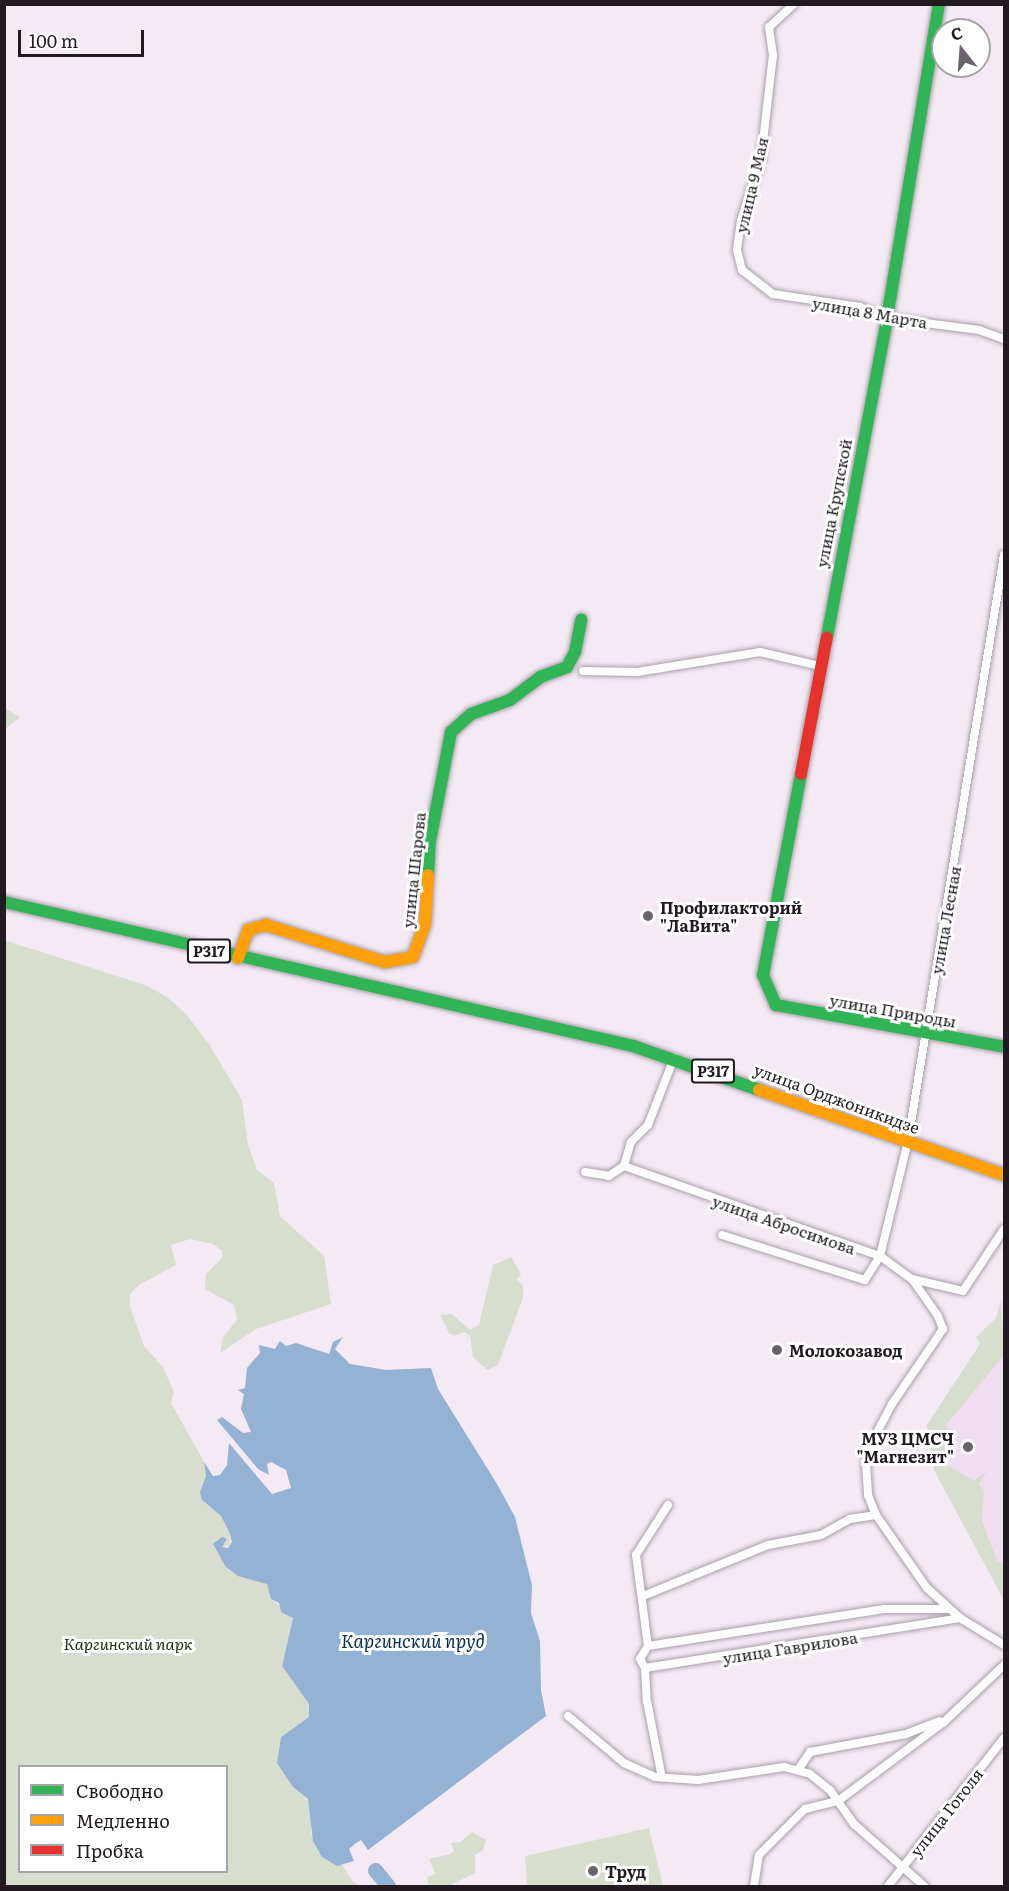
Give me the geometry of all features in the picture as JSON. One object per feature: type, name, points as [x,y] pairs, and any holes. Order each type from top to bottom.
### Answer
[{"type":"street","name":"улица 9 Мая","points":[[742,270],[737,250],[741,221],[760,159],[772,55],[770,27],[794,4]]},
{"type":"street","name":"улица Крупской","points":[[776,1005],[763,975],[886,318],[939,4]]},
{"type":"street","name":"улица 8 Марта","points":[[742,270],[774,294],[860,307],[886,318],[979,330],[1005,339]]},
{"type":"street","name":"улица Лесная","points":[[722,1234],[865,1280],[880,1256],[908,1141],[1005,555]]},
{"type":"street","name":"улица Шарова","points":[[238,958],[244,936],[252,928],[266,925],[385,962],[413,957],[425,924],[430,841],[451,732],[467,716],[510,700],[540,677],[567,667],[575,652],[581,620]]},
{"type":"street","points":[[583,671],[638,672],[760,652],[820,666]]},
{"type":"street","name":"Р317","points":[[4,902],[238,958]]},
{"type":"street","name":"улица Орджоникидзе","points":[[238,958],[586,1033],[674,1058],[1005,1175]]},
{"type":"street","name":"улица Природы","points":[[776,1005],[1005,1047]]},
{"type":"street","points":[[585,1172],[609,1176],[624,1166],[631,1142],[648,1125],[674,1058]]},
{"type":"street","name":"улица Абросимова","points":[[624,1166],[880,1256],[912,1279],[963,1291],[1005,1229]]},
{"type":"street","points":[[912,1279],[938,1316],[943,1329],[892,1404],[872,1442],[866,1464],[868,1495],[876,1515],[927,1588],[960,1618],[1005,1645]]},
{"type":"street","points":[[662,1778],[646,1701],[645,1668],[640,1659],[648,1646],[643,1596],[637,1581],[636,1555],[668,1504]]},
{"type":"street","points":[[643,1596],[768,1545],[821,1535],[850,1520],[876,1515]]},
{"type":"street","name":"улица Гаврилова","points":[[648,1646],[884,1609],[948,1609]]},
{"type":"street","name":"улица Гаврилова","points":[[645,1668],[960,1618]]},
{"type":"street","points":[[754,1887],[759,1855],[805,1809],[838,1800],[950,1718],[1005,1665]]},
{"type":"street","points":[[568,1716],[624,1763],[662,1778],[698,1780],[784,1767],[798,1770],[822,1781],[854,1824],[924,1887]]},
{"type":"street","points":[[798,1770],[810,1752],[906,1734],[950,1718]]},
{"type":"street","name":"улица Гоголя","points":[[888,1887],[1005,1738]]},
{"type":"shaded area","name":"МУЗ ЦМСЧ \"Магнезит\"","points":[[1004,1299],[1004,1601],[934,1470],[927,1425],[995,1323],[998,1306]]},
{"type":"green space","points":[[5,708],[20,717],[5,729]]},
{"type":"green space","name":"Каргинский парк","points":[[4,940],[145,985],[167,997],[186,1014],[209,1044],[242,1100],[248,1145],[257,1170],[274,1183],[280,1216],[324,1256],[331,1304],[256,1329],[220,1353],[223,1337],[237,1320],[234,1305],[205,1289],[206,1274],[222,1258],[222,1251],[213,1244],[190,1239],[171,1245],[176,1265],[139,1285],[130,1294],[130,1306],[144,1346],[163,1367],[174,1392],[171,1403],[204,1462],[206,1476],[201,1488],[205,1503],[221,1516],[230,1534],[231,1545],[222,1547],[222,1537],[215,1548],[230,1571],[267,1584],[273,1600],[293,1618],[282,1666],[309,1704],[309,1717],[281,1737],[277,1763],[312,1806],[311,1833],[319,1852],[327,1860],[342,1865],[353,1882],[362,1886],[5,1886]]},
{"type":"green space","points":[[511,1257],[521,1274],[517,1280],[523,1285],[523,1298],[498,1365],[487,1370],[473,1357],[470,1336],[464,1332],[454,1336],[449,1333],[440,1315],[452,1314],[470,1330],[479,1325],[493,1265]]},
{"type":"green space","points":[[1001,1304],[1004,1355],[947,1424],[944,1463],[974,1481],[987,1470],[979,1484],[984,1491],[982,1521],[997,1561],[1004,1564],[1004,1600],[934,1470],[927,1425],[980,1344],[976,1337],[996,1318]]},
{"type":"green space","name":"Труд","points":[[649,1828],[663,1886],[527,1886],[525,1856]]},
{"type":"green space","points":[[472,1832],[486,1840],[483,1850],[475,1855],[475,1873],[449,1886],[429,1886],[427,1877],[435,1874],[429,1859],[450,1854],[454,1851],[451,1843],[460,1842]]},
{"type":"water","name":"Каргинский пруд","points":[[343,1337],[335,1349],[350,1364],[386,1370],[431,1368],[438,1389],[515,1517],[532,1585],[531,1613],[540,1641],[541,1690],[546,1716],[368,1850],[361,1840],[355,1844],[349,1849],[354,1861],[337,1866],[322,1857],[313,1841],[308,1799],[293,1787],[277,1763],[281,1737],[309,1717],[309,1704],[282,1666],[293,1618],[281,1612],[279,1603],[271,1599],[267,1584],[238,1576],[226,1567],[213,1544],[222,1537],[227,1539],[222,1547],[228,1548],[232,1542],[230,1534],[221,1516],[202,1500],[200,1492],[206,1476],[204,1462],[213,1476],[220,1475],[227,1465],[229,1443],[272,1494],[291,1488],[286,1470],[271,1462],[267,1464],[269,1475],[258,1469],[217,1420],[222,1417],[243,1433],[251,1432],[241,1409],[244,1394],[238,1390],[245,1388],[247,1368],[260,1353],[259,1345],[275,1349],[280,1341],[286,1346],[296,1343],[329,1354],[333,1342]]},
{"type":"waterway","points":[[375,1870],[388,1886]]},
{"type":"traffic: fast","points":[[827,637],[887,318],[939,4]]},
{"type":"traffic: fast","points":[[428,875],[430,841],[451,732],[471,714],[510,700],[540,677],[567,667],[575,652],[581,620]]},
{"type":"traffic: fast","points":[[801,774],[763,975],[776,1005],[1004,1047]]},
{"type":"traffic: fast","points":[[4,902],[633,1046],[759,1090]]},
{"type":"traffic: slow","points":[[238,958],[248,930],[266,925],[385,962],[413,957],[425,924],[428,875]]},
{"type":"traffic: slow","points":[[759,1090],[1004,1175]]},
{"type":"traffic: jam","points":[[801,774],[827,637]]},
{"type":"place","name":"Профилакторий \"ЛаВита\"","points":[[648,916]]},
{"type":"place","name":"Молокозавод","points":[[777,1350]]},
{"type":"place","name":"МУЗ ЦМСЧ \"Магнезит\"","points":[[968,1447]]},
{"type":"place","name":"Труд","points":[[593,1871]]}]
